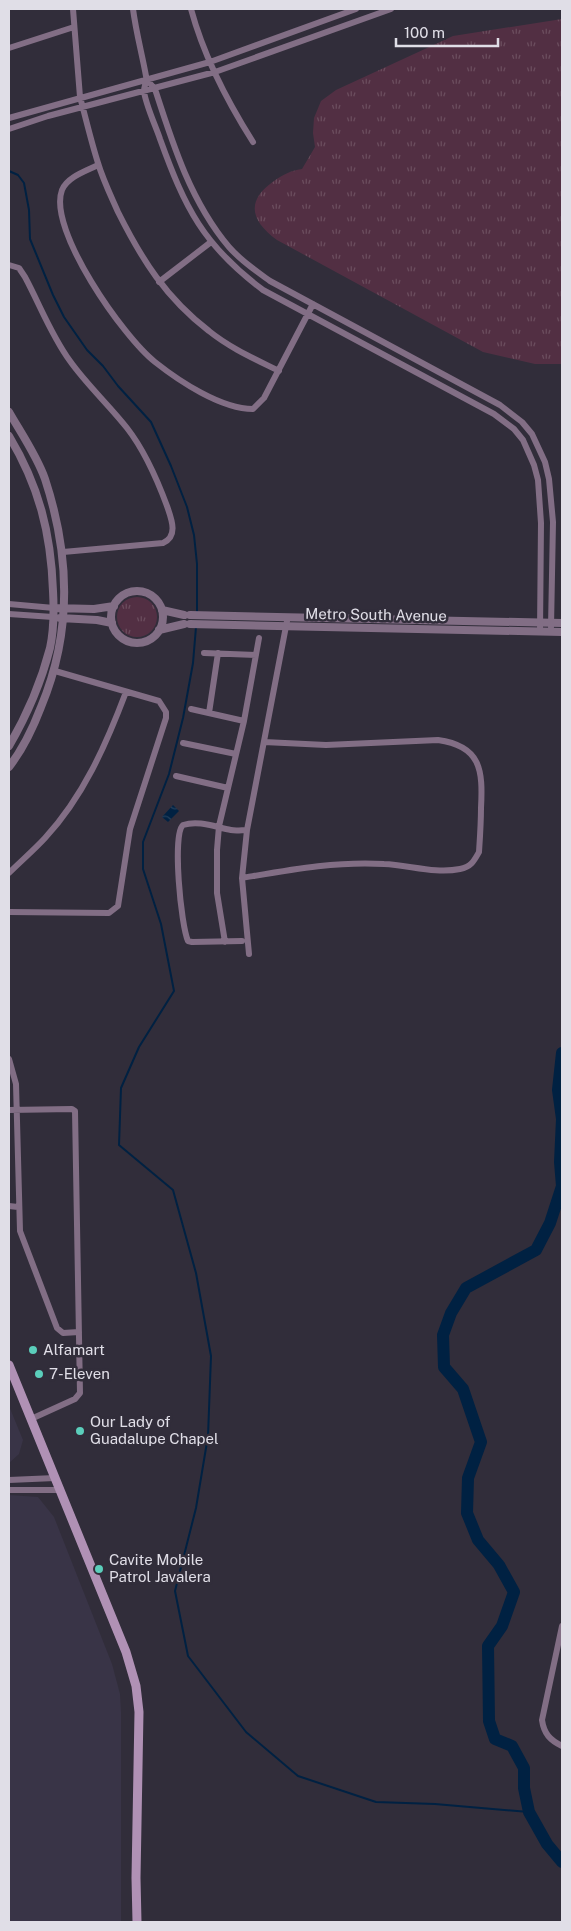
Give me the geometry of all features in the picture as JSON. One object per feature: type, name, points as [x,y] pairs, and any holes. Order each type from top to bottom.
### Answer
[{"type":"main road","points":[[9,1365],[126,1652],[136,1686],[139,1712],[137,1922]]},
{"type":"street","points":[[73,9],[82,107],[98,165],[111,197],[140,255],[159,282],[182,307],[210,332],[242,352],[279,370]]},
{"type":"street","points":[[133,9],[146,79],[144,92],[182,196],[195,221],[219,253],[248,280],[263,290],[494,414],[514,429],[523,440],[534,465],[541,500],[540,631]]},
{"type":"street","points":[[191,9],[210,62],[228,102],[253,142]]},
{"type":"street","points":[[9,118],[210,62],[356,9]]},
{"type":"street","points":[[9,128],[215,72],[391,9]]},
{"type":"street","points":[[9,48],[74,27]]},
{"type":"street","points":[[146,79],[155,89],[181,167],[206,216],[230,248],[248,266],[313,304],[500,405],[522,422],[532,434],[545,462],[552,500],[551,632]]},
{"type":"street","points":[[98,165],[71,178],[62,189],[59,202],[62,220],[70,242],[89,277],[137,344],[154,361],[188,384],[227,404],[253,409],[264,398],[313,304]]},
{"type":"street","points":[[159,282],[211,242]]},
{"type":"street","points":[[9,265],[19,268],[25,277],[53,335],[70,362],[128,429],[157,480],[172,522],[173,532],[167,541],[163,543],[63,552]]},
{"type":"street","points":[[9,412],[45,478],[63,552],[64,608],[55,671],[32,728],[9,767]]},
{"type":"street","points":[[9,436],[24,463],[41,506],[52,557],[54,608],[50,646],[37,691],[9,746]]},
{"type":"street","points":[[9,614],[97,620],[112,623],[114,606],[120,598],[126,594],[139,592],[149,594],[155,598],[162,610],[163,620],[159,630]]},
{"type":"street","points":[[9,604],[94,609],[114,606]]},
{"type":"street","name":"Metro South Avenue","points":[[162,610],[189,615],[562,623]]},
{"type":"street","points":[[249,954],[242,878],[247,830],[287,618]]},
{"type":"street","name":"Metro South Avenue","points":[[112,623],[120,636],[134,642],[148,640],[159,630],[188,624],[562,632]]},
{"type":"street","points":[[225,942],[218,893],[217,850],[219,826],[244,721],[258,638]]},
{"type":"street","points":[[204,653],[256,655]]},
{"type":"street","points":[[209,713],[218,653]]},
{"type":"street","points":[[9,912],[109,913],[118,906],[130,829],[166,712],[160,701],[55,671]]},
{"type":"street","points":[[9,873],[44,838],[71,805],[90,774],[110,733],[126,692]]},
{"type":"street","points":[[191,709],[244,721]]},
{"type":"street","points":[[242,878],[343,863],[384,864],[448,871],[470,866],[479,852],[482,773],[474,756],[464,748],[450,742],[438,740],[326,745],[264,742]]},
{"type":"street","points":[[183,743],[236,754]]},
{"type":"street","points":[[176,776],[228,788]]},
{"type":"street","points":[[242,941],[188,941],[180,905],[178,871],[180,827],[193,823],[219,826],[232,831],[247,830]]},
{"type":"street","points":[[9,1059],[16,1084],[20,1232],[57,1328],[63,1333],[79,1332]]},
{"type":"street","points":[[9,1110],[72,1109],[75,1111],[79,1396],[31,1419]]},
{"type":"street","points":[[9,1206],[18,1207]]},
{"type":"street","points":[[9,1480],[55,1478]]},
{"type":"street","points":[[9,1490],[60,1490]]},
{"type":"street","points":[[562,1626],[542,1720],[543,1730],[547,1736],[562,1746]]},
{"type":"shaded area","points":[[9,1406],[23,1440],[19,1454],[9,1463]]},
{"type":"shaded area","points":[[9,1495],[38,1497],[54,1517],[112,1664],[120,1694],[121,1922],[9,1922]]},
{"type":"green space","points":[[562,19],[562,364],[535,364],[483,352],[277,240],[261,226],[255,211],[255,203],[265,188],[274,181],[281,176],[302,169],[315,147],[313,133],[314,118],[321,101],[336,90],[453,36]]},
{"type":"green space","points":[[133,597],[141,597],[148,600],[154,606],[157,617],[154,628],[148,634],[141,637],[133,637],[126,634],[120,628],[117,621],[117,613],[120,606],[126,600]]},
{"type":"water","points":[[173,805],[179,811],[168,822],[162,817]]},
{"type":"waterway","points":[[9,171],[18,175],[24,183],[29,210],[30,239],[64,317],[87,350],[151,422],[171,466],[187,507],[194,535],[197,564],[197,612]]},
{"type":"waterway","points":[[196,627],[193,663],[183,718],[169,774],[143,842],[143,869],[161,924],[174,991],[139,1047],[121,1088],[119,1145],[173,1190],[196,1273],[211,1356],[208,1436],[196,1508],[175,1591],[188,1656],[246,1732],[298,1776],[376,1802],[435,1804],[529,1812]]},
{"type":"waterway","points":[[562,1053],[558,1090],[562,1119],[560,1162],[562,1186],[550,1223],[536,1250],[466,1288],[451,1313],[443,1335],[444,1367],[463,1389],[481,1442],[468,1478],[467,1513],[478,1540],[499,1565],[514,1592],[502,1626],[488,1646],[489,1721],[495,1739],[512,1746],[524,1768],[524,1788],[529,1812],[547,1844],[562,1862]]},
{"type":"place","name":"Alfamart","points":[[33,1350]]},
{"type":"place","name":"7-Eleven","points":[[39,1374]]},
{"type":"place","name":"Our Lady of Guadalupe Chapel","points":[[80,1431]]},
{"type":"place","name":"Cavite Mobile Patrol Javalera","points":[[99,1569]]}]
